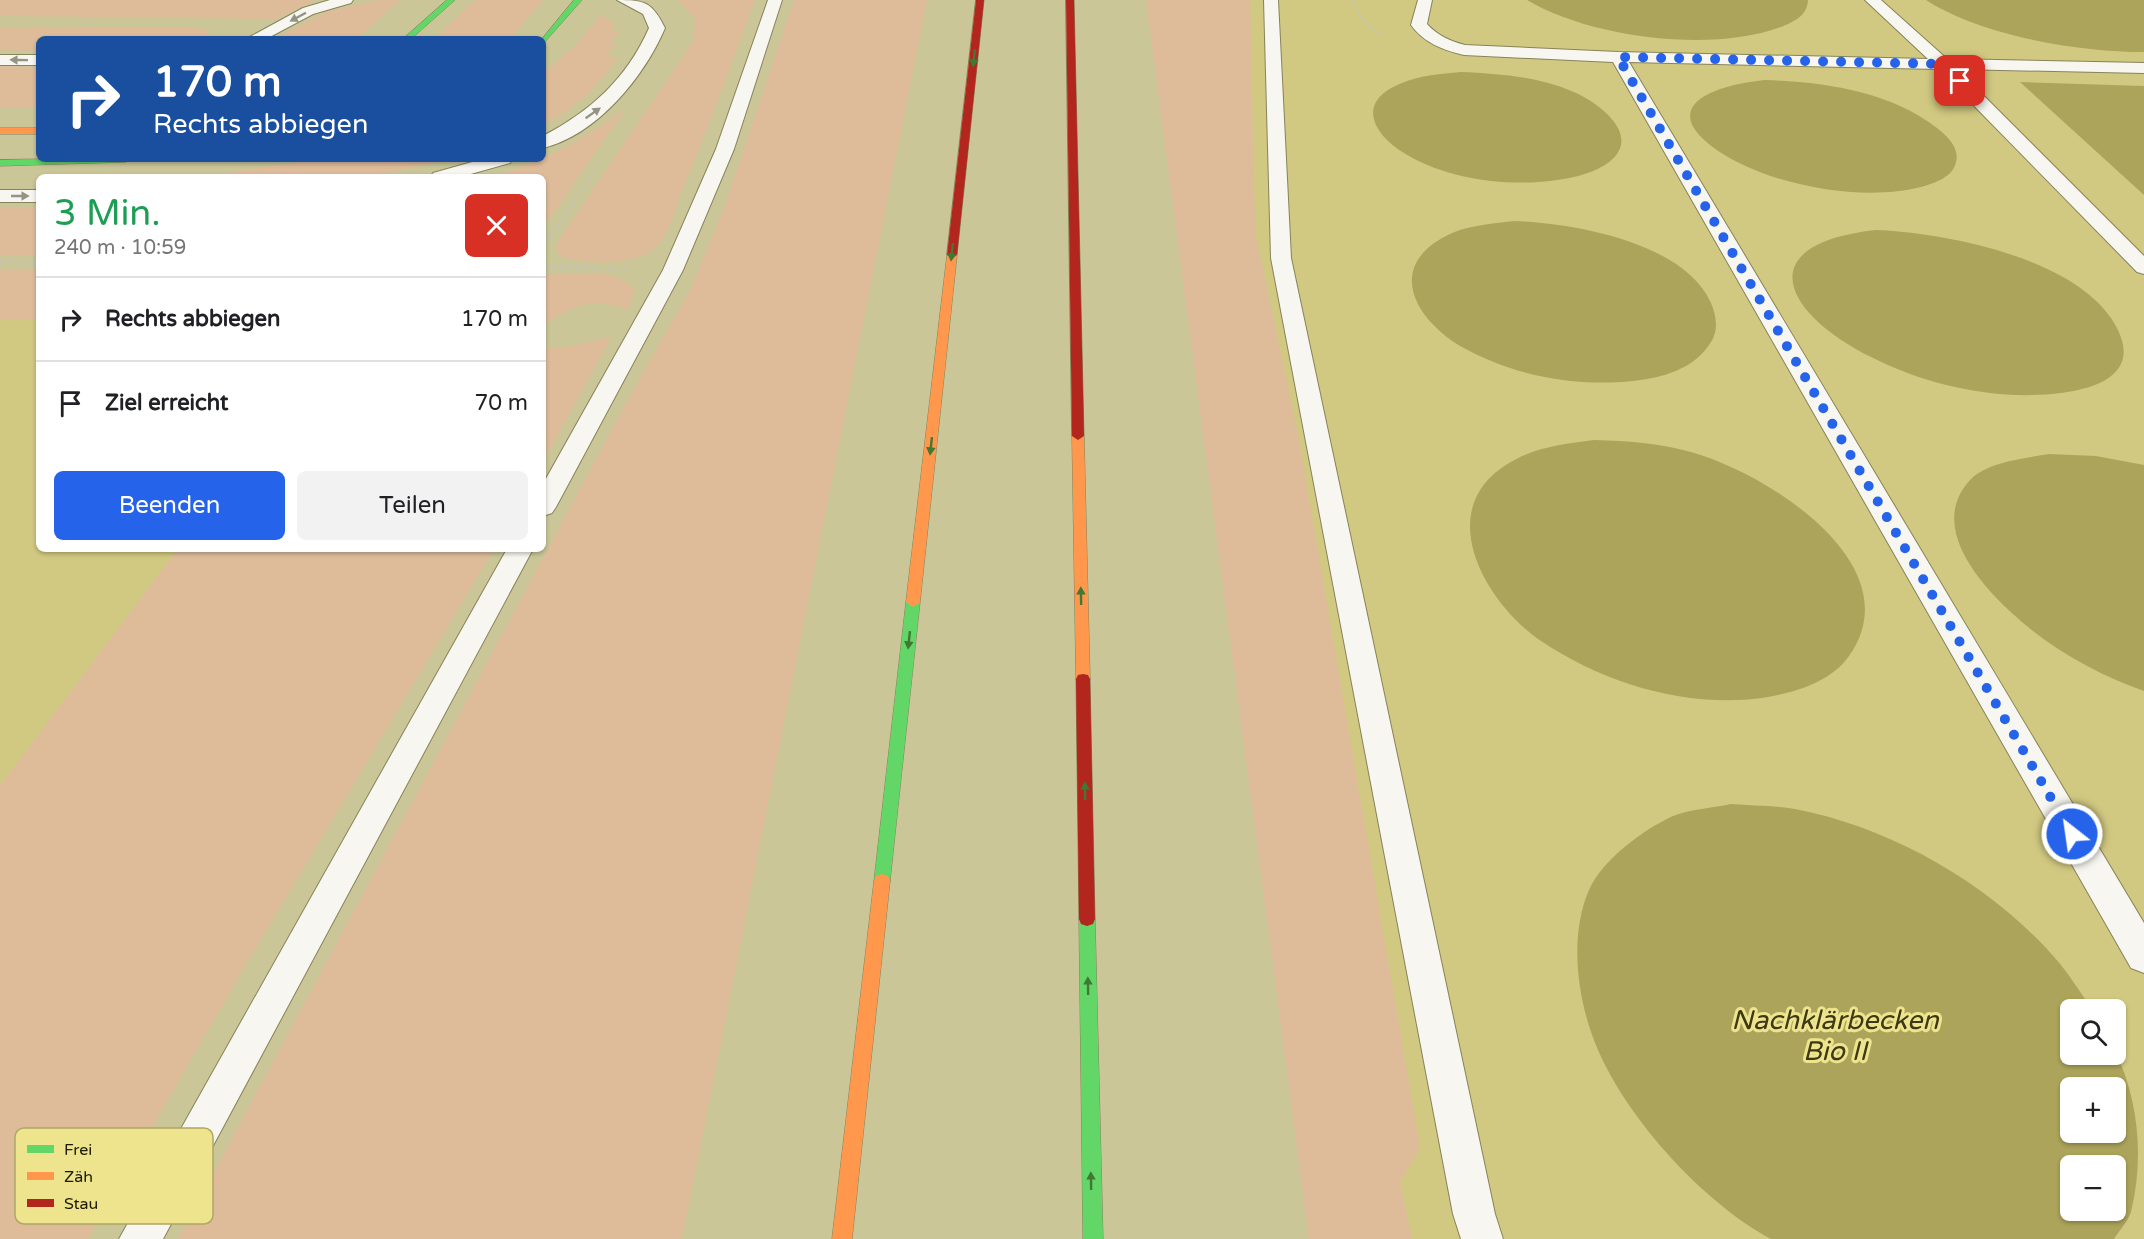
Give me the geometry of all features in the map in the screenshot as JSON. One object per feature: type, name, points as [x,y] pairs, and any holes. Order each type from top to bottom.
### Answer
[{"type":"main road","points":[[411,36],[450,0]]},
{"type":"main road","points":[[546,38],[578,0]]},
{"type":"main road","points":[[842,1239],[981,0]]},
{"type":"main road","points":[[1070,0],[1093,1239]]},
{"type":"main road","points":[[0,131],[36,131]]},
{"type":"main road","points":[[0,163],[36,162]]},
{"type":"lane","points":[[260,36],[308,11],[346,0]]},
{"type":"lane","points":[[546,142],[560,135],[610,101],[643,60],[657,28],[649,10],[624,0]]},
{"type":"lane","points":[[546,502],[673,270],[724,149],[775,0]]},
{"type":"lane","points":[[1271,0],[1281,258],[1470,1191],[1482,1239]]},
{"type":"lane","points":[[1425,0],[1419,25],[1426,34],[1443,44],[1464,50],[1618,57],[2144,68]]},
{"type":"lane","points":[[1872,0],[1943,64],[2144,267]]},
{"type":"lane","points":[[1618,57],[2144,956]]},
{"type":"lane","points":[[0,60],[36,60]]},
{"type":"lane","points":[[450,174],[492,162]]},
{"type":"lane","points":[[0,196],[36,195]]},
{"type":"lane","points":[[201,1128],[518,552]]},
{"type":"lane","points":[[140,1239],[148,1224]]},
{"type":"path","points":[[0,262],[36,262]]},
{"type":"path","points":[[546,267],[673,270]]},
{"type":"shaded area","points":[[0,0],[315,0],[276,19],[0,16]]},
{"type":"shaded area","points":[[380,0],[400,0],[359,36],[279,36],[328,11]]},
{"type":"shaded area","points":[[475,0],[543,0],[513,36],[437,36]]},
{"type":"shaded area","points":[[677,0],[755,0],[668,229],[661,242],[646,254],[622,261],[583,261],[559,256],[556,244],[694,40],[695,17]]},
{"type":"shaded area","points":[[794,0],[927,0],[682,1239],[178,1239],[186,1224],[213,1224],[213,1174],[626,403],[690,290],[721,216]]},
{"type":"shaded area","points":[[1146,0],[1250,0],[1255,231],[1299,440],[1420,1147],[1400,1182],[1412,1239],[1309,1239]]},
{"type":"shaded area","points":[[1250,0],[2144,0],[2144,1239],[1369,1239],[1299,440],[1255,231]]},
{"type":"shaded area","points":[[601,15],[614,23],[613,32],[620,32],[609,44],[616,44],[606,56],[618,57],[602,79],[576,104],[546,123],[546,70],[577,44]]},
{"type":"shaded area","points":[[190,27],[206,29],[208,36],[36,36],[36,51],[0,50],[0,28]]},
{"type":"shaded area","points":[[0,66],[36,67],[36,107],[0,107]]},
{"type":"shaded area","points":[[627,107],[546,224],[546,174],[500,174],[532,162],[546,162],[546,156],[596,130]]},
{"type":"shaded area","points":[[297,162],[440,162],[374,174],[218,174]]},
{"type":"shaded area","points":[[0,208],[36,208],[36,256],[0,256]]},
{"type":"shaded area","points":[[0,270],[36,270],[36,319],[0,319]]},
{"type":"shaded area","points":[[593,273],[606,275],[628,283],[635,291],[627,310],[593,303],[564,312],[546,323],[546,275]]},
{"type":"shaded area","points":[[0,319],[36,319],[36,552],[176,552],[0,786]]},
{"type":"shaded area","points":[[611,337],[546,456],[546,347],[567,347]]},
{"type":"shaded area","points":[[176,552],[492,552],[245,966],[152,1128],[15,1128],[15,1224],[97,1224],[88,1239],[0,1239],[0,786]]},
{"type":"water","points":[[1527,0],[1808,0],[1803,14],[1781,27],[1753,35],[1687,40],[1652,38],[1584,24],[1553,13]]},
{"type":"water","points":[[1926,0],[2144,0],[2144,52],[2090,49],[2031,40],[1974,23]]},
{"type":"water","points":[[1461,72],[1520,77],[1579,94],[1596,104],[1615,123],[1621,137],[1619,151],[1604,166],[1578,176],[1558,180],[1514,183],[1469,178],[1428,165],[1397,148],[1378,130],[1373,109],[1387,91],[1416,78]]},
{"type":"water","points":[[1765,80],[1833,86],[1898,105],[1918,115],[1948,139],[1956,152],[1954,167],[1943,179],[1921,187],[1873,193],[1819,188],[1767,175],[1744,165],[1723,154],[1702,138],[1692,123],[1691,111],[1698,101],[1710,93],[1727,87]]},
{"type":"water","points":[[2020,82],[2144,86],[2144,195]]},
{"type":"water","points":[[1514,221],[1566,226],[1595,232],[1652,251],[1677,265],[1697,282],[1711,303],[1716,322],[1714,337],[1696,359],[1677,370],[1644,380],[1611,382],[1567,381],[1545,377],[1502,365],[1462,347],[1446,336],[1421,309],[1414,294],[1412,279],[1416,264],[1426,250],[1452,233],[1478,226]]},
{"type":"water","points":[[1876,230],[1905,232],[1975,244],[2045,268],[2076,285],[2101,305],[2122,340],[2124,355],[2121,364],[2106,380],[2084,389],[2061,393],[2013,395],[1988,393],[1940,383],[1916,376],[1871,357],[1841,340],[1817,321],[1801,302],[1793,283],[1795,265],[1809,250],[1835,238]]},
{"type":"water","points":[[1594,440],[1667,446],[1721,463],[1756,479],[1790,501],[1822,527],[1847,556],[1862,588],[1864,622],[1849,656],[1832,673],[1798,690],[1762,698],[1704,699],[1675,696],[1619,681],[1566,656],[1541,641],[1520,624],[1501,604],[1486,580],[1475,555],[1470,530],[1473,505],[1486,482],[1509,463],[1529,453],[1550,447]]},
{"type":"water","points":[[2049,454],[2096,456],[2144,465],[2144,691],[2083,664],[2054,646],[2012,614],[1980,579],[1967,560],[1958,539],[1954,519],[1958,498],[1971,479],[1987,468]]},
{"type":"water","name":"Nachklärbecken Bio II","points":[[1731,804],[1779,807],[1832,818],[1869,830],[1906,846],[1974,886],[2006,910],[2035,937],[2061,965],[2085,999],[2060,999],[2060,1065],[2121,1065],[2125,1077],[2060,1077],[2060,1143],[2126,1143],[2126,1080],[2129,1089],[2137,1130],[2135,1192],[2130,1215],[2126,1222],[2114,1239],[1771,1239],[1745,1223],[1695,1182],[1648,1131],[1612,1077],[1598,1050],[1585,1012],[1577,950],[1583,909],[1589,890],[1604,867],[1649,829],[1673,816]]},
{"type":"traffic: fast","points":[[410,36],[451,0]]},
{"type":"traffic: fast","points":[[546,38],[578,0]]},
{"type":"traffic: fast","points":[[0,163],[36,162]]},
{"type":"traffic: fast","points":[[882,881],[913,602]]},
{"type":"traffic: fast","points":[[1087,919],[1093,1239]]},
{"type":"traffic: slow","points":[[0,131],[36,131]]},
{"type":"traffic: slow","points":[[913,602],[952,255]]},
{"type":"traffic: slow","points":[[1078,436],[1083,679]]},
{"type":"traffic: slow","points":[[842,1239],[882,881]]},
{"type":"traffic: jam","points":[[952,255],[980,0]]},
{"type":"traffic: jam","points":[[1070,0],[1078,436]]},
{"type":"traffic: jam","points":[[1083,679],[1087,919]]},
{"type":"route","points":[[1960,81],[1943,64],[1618,57],[2072,834]]}]
